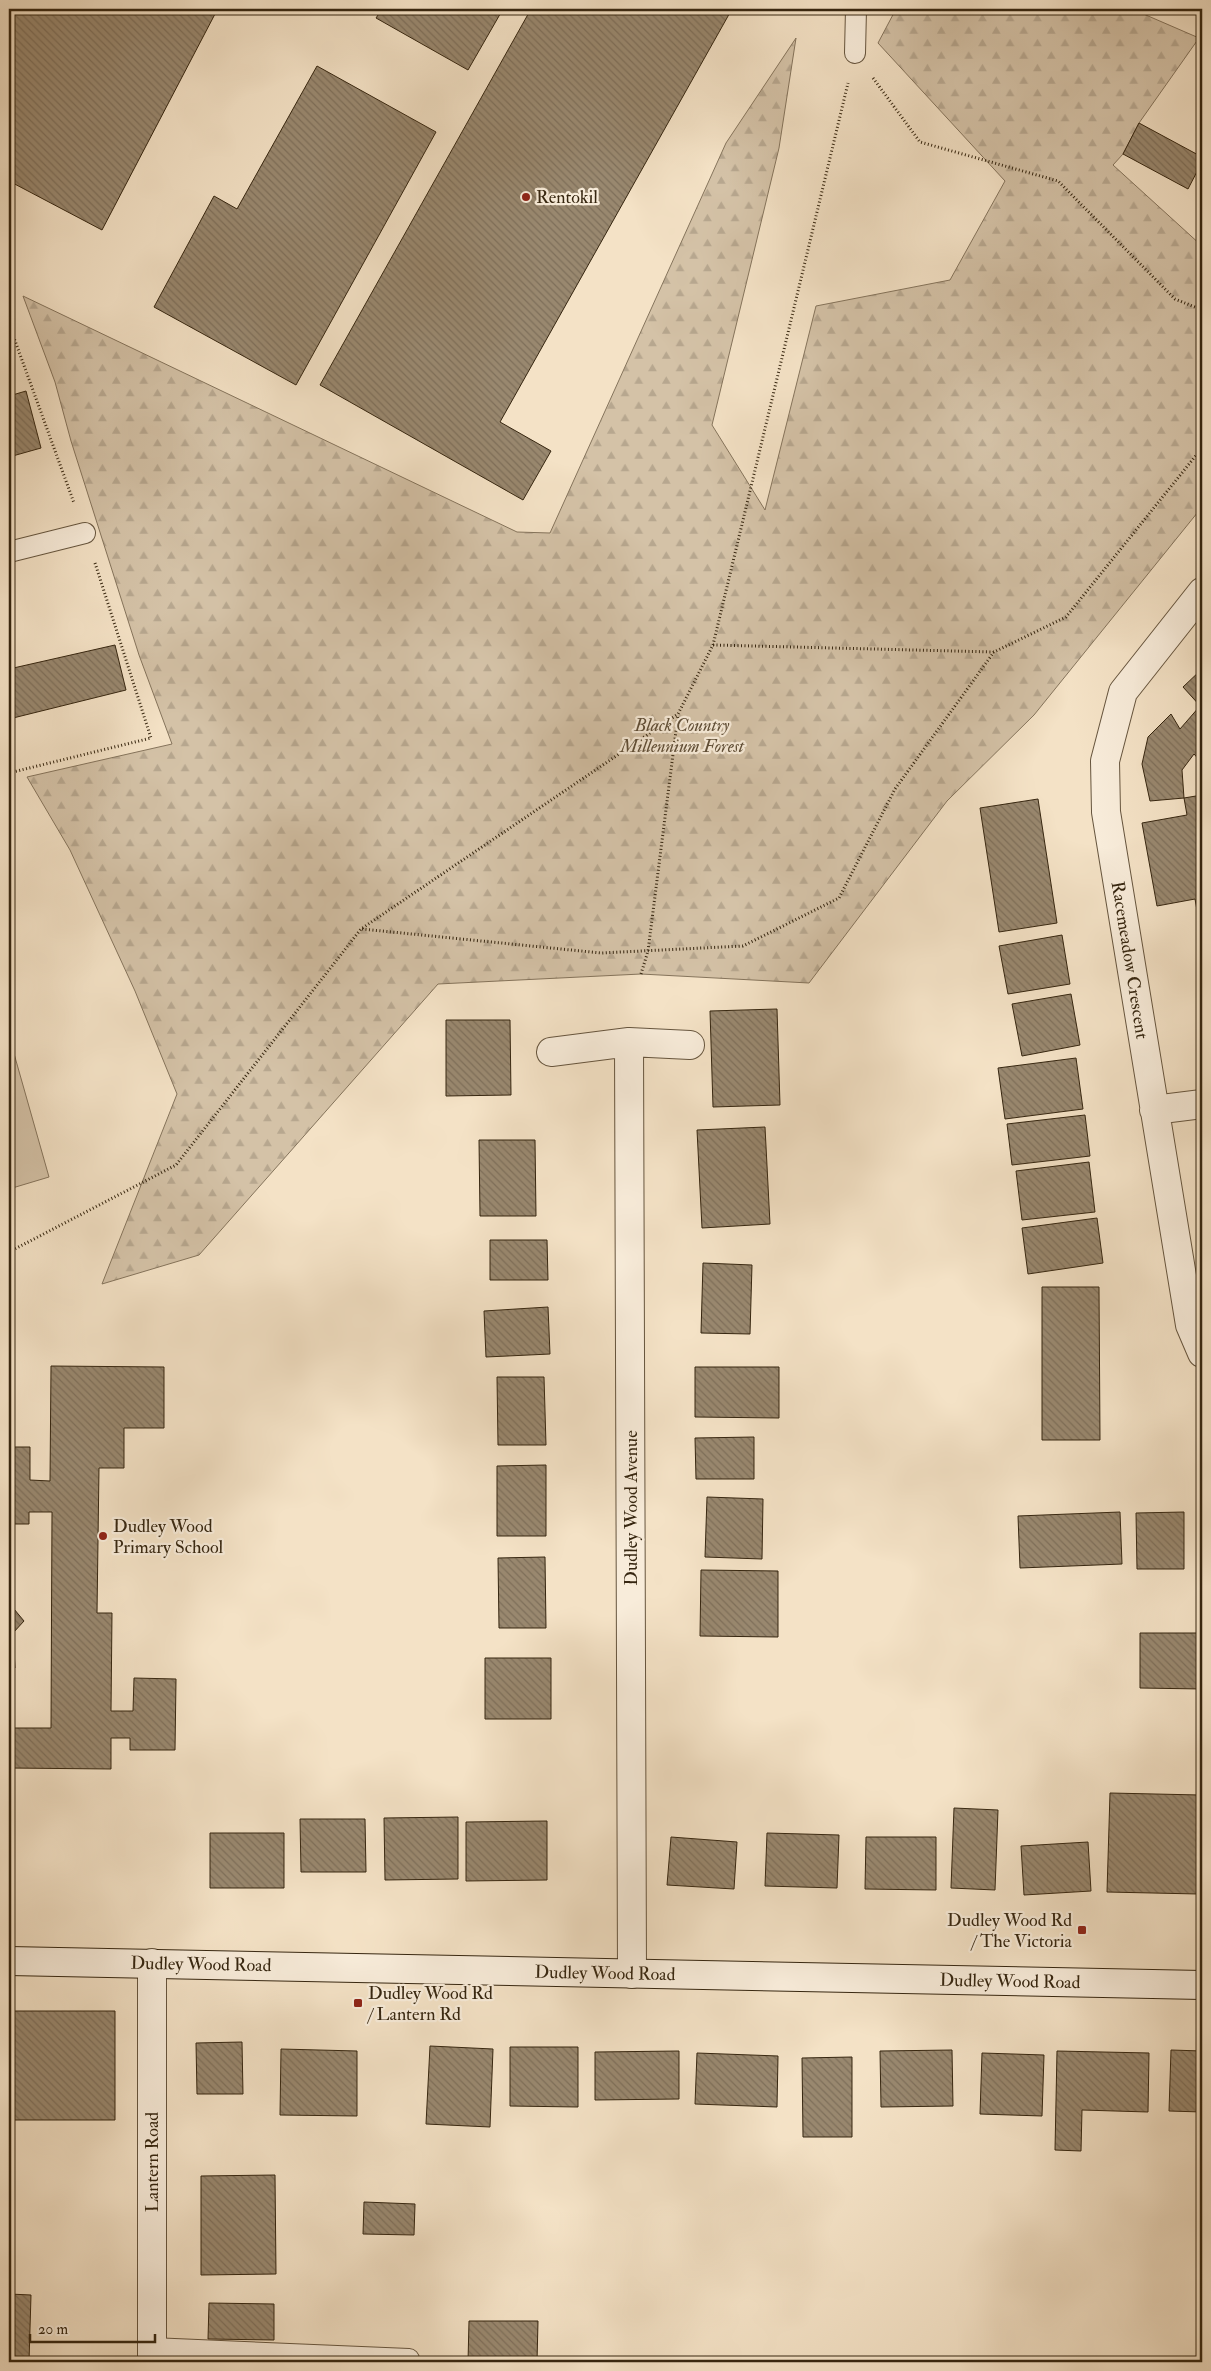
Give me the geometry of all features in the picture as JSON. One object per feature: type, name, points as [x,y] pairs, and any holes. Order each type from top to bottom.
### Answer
[{"type":"street","name":"Racemeadow Crescent","points":[[1202,592],[1123,692],[1105,761],[1106,812],[1154,1110],[1190,1325],[1202,1353]]},
{"type":"street","points":[[550,1052],[630,1042],[690,1045]]},
{"type":"street","name":"Dudley Wood Avenue","points":[[630,1042],[632,1974]]},
{"type":"street","points":[[1154,1110],[1202,1104]]},
{"type":"street","name":"Dudley Wood Road","points":[[9,1961],[1202,1985]]},
{"type":"street","name":"Lantern Road","points":[[151,2355],[152,1963]]},
{"type":"lane","points":[[855,53],[856,9]]},
{"type":"lane","points":[[9,552],[85,533]]},
{"type":"lane","points":[[151,2355],[409,2360],[409,2362]]},
{"type":"path","points":[[855,53],[920,142],[1058,182],[1175,299],[1202,310]]},
{"type":"path","points":[[641,974],[648,951],[678,714],[713,645],[855,53]]},
{"type":"path","points":[[9,340],[14,338],[85,533],[151,738],[9,773]]},
{"type":"path","points":[[713,645],[994,652],[1066,617],[1202,448]]},
{"type":"path","points":[[361,929],[601,953],[743,946],[839,898],[895,789],[994,652]]},
{"type":"path","points":[[9,1252],[176,1164],[361,929],[678,714]]},
{"type":"green space","name":"Black Country Millennium Forest","points":[[896,9],[1132,9],[1199,38],[1139,123],[1123,154],[1113,165],[1202,246],[1202,507],[1034,715],[947,801],[809,983],[641,974],[438,984],[199,1255],[102,1284],[177,1094],[135,991],[70,850],[27,777],[172,744],[139,655],[71,441],[55,382],[23,296],[517,532],[550,533],[726,143],[796,38],[779,148],[712,425],[765,510],[816,306],[950,280],[1005,181],[878,43]]},
{"type":"green space","points":[[9,1036],[49,1177],[9,1189]]},
{"type":"building","points":[[9,9],[205,9],[215,14],[102,230],[9,181]]},
{"type":"building","points":[[382,9],[503,9],[468,70],[376,18]]},
{"type":"building","name":"Rentokil","points":[[531,9],[732,9],[500,422],[551,451],[523,500],[320,385]]},
{"type":"building","points":[[317,66],[436,132],[296,385],[154,307],[214,196],[237,209]]},
{"type":"building","points":[[1139,123],[1202,157],[1202,162],[1188,189],[1123,154]]},
{"type":"building","points":[[26,391],[41,448],[9,457],[9,396]]},
{"type":"building","points":[[115,645],[126,690],[9,719],[9,669]]},
{"type":"building","points":[[1202,669],[1202,708],[1183,687]]},
{"type":"building","points":[[1200,706],[1202,708],[1202,763],[1194,754],[1182,770],[1184,798],[1150,801],[1142,764],[1148,737],[1171,714],[1180,729]]},
{"type":"building","points":[[1202,795],[1202,915],[1198,916],[1195,899],[1157,906],[1142,823],[1187,815],[1184,798]]},
{"type":"building","points":[[1038,799],[1057,923],[999,932],[980,808]]},
{"type":"building","points":[[1202,915],[1202,941],[1198,916]]},
{"type":"building","points":[[1062,935],[1070,984],[1008,994],[999,946]]},
{"type":"building","points":[[1071,994],[1080,1045],[1022,1056],[1012,1004]]},
{"type":"building","points":[[777,1009],[780,1105],[713,1107],[710,1011]]},
{"type":"building","points":[[446,1020],[510,1020],[511,1095],[446,1096]]},
{"type":"building","points":[[1076,1058],[1083,1109],[1005,1119],[998,1068]]},
{"type":"building","points":[[1085,1115],[1090,1156],[1012,1165],[1007,1124]]},
{"type":"building","points":[[765,1127],[770,1224],[702,1228],[697,1130]]},
{"type":"building","points":[[479,1140],[535,1140],[536,1216],[480,1216]]},
{"type":"building","points":[[1089,1162],[1095,1212],[1022,1220],[1016,1171]]},
{"type":"building","points":[[1097,1218],[1103,1263],[1028,1274],[1022,1228]]},
{"type":"building","points":[[490,1240],[547,1240],[548,1280],[490,1280]]},
{"type":"building","points":[[703,1263],[752,1265],[750,1334],[701,1333]]},
{"type":"building","points":[[1042,1287],[1099,1287],[1100,1440],[1042,1440]]},
{"type":"building","points":[[548,1307],[550,1354],[486,1357],[484,1311]]},
{"type":"building","points":[[51,1366],[164,1367],[164,1428],[124,1428],[124,1468],[99,1468],[97,1613],[112,1613],[111,1711],[133,1711],[134,1678],[176,1679],[175,1750],[130,1750],[130,1738],[111,1738],[111,1769],[9,1768],[9,1728],[51,1728],[52,1512],[29,1512],[29,1524],[9,1524],[9,1447],[30,1447],[30,1480],[50,1481]]},
{"type":"building","points":[[695,1367],[779,1367],[779,1418],[695,1417]]},
{"type":"building","points":[[497,1377],[544,1377],[546,1445],[498,1445]]},
{"type":"building","points":[[754,1437],[754,1479],[696,1479],[695,1438]]},
{"type":"building","points":[[546,1465],[546,1536],[497,1536],[497,1466]]},
{"type":"building","points":[[707,1497],[763,1499],[762,1559],[705,1557]]},
{"type":"building","points":[[1120,1512],[1122,1564],[1020,1568],[1018,1516]]},
{"type":"building","points":[[1184,1512],[1184,1569],[1137,1569],[1136,1513]]},
{"type":"building","points":[[545,1557],[546,1628],[499,1628],[498,1558]]},
{"type":"building","points":[[701,1570],[778,1571],[778,1637],[700,1636]]},
{"type":"building","points":[[9,1603],[24,1621],[13,1633],[15,1668],[9,1673]]},
{"type":"building","points":[[1140,1633],[1202,1633],[1202,1689],[1140,1688]]},
{"type":"building","points":[[485,1658],[551,1658],[551,1719],[485,1719]]},
{"type":"building","points":[[1110,1793],[1200,1795],[1198,1894],[1107,1892]]},
{"type":"building","points":[[954,1808],[998,1810],[995,1890],[951,1888]]},
{"type":"building","points":[[458,1817],[458,1879],[385,1880],[384,1818]]},
{"type":"building","points":[[300,1819],[365,1819],[366,1872],[301,1872]]},
{"type":"building","points":[[547,1821],[547,1880],[466,1881],[466,1822]]},
{"type":"building","points":[[210,1833],[284,1833],[284,1888],[210,1888]]},
{"type":"building","points":[[767,1833],[839,1835],[837,1888],[765,1886]]},
{"type":"building","points":[[671,1837],[737,1842],[734,1889],[667,1885]]},
{"type":"building","points":[[866,1837],[936,1837],[936,1890],[865,1889]]},
{"type":"building","points":[[1088,1842],[1091,1891],[1024,1895],[1021,1846]]},
{"type":"building","points":[[9,2011],[115,2011],[115,2120],[9,2120]]},
{"type":"building","points":[[242,2042],[243,2094],[197,2094],[196,2043]]},
{"type":"building","points":[[430,2046],[493,2049],[490,2127],[426,2124]]},
{"type":"building","points":[[510,2047],[578,2047],[578,2107],[510,2106]]},
{"type":"building","points":[[281,2049],[357,2051],[357,2116],[280,2115]]},
{"type":"building","points":[[952,2050],[953,2106],[881,2107],[880,2051]]},
{"type":"building","points":[[1171,2050],[1202,2051],[1202,2112],[1169,2111]]},
{"type":"building","points":[[679,2051],[679,2099],[595,2100],[595,2052]]},
{"type":"building","points":[[1057,2051],[1149,2053],[1148,2112],[1082,2110],[1081,2151],[1055,2150]]},
{"type":"building","points":[[697,2053],[778,2056],[777,2107],[695,2104]]},
{"type":"building","points":[[982,2053],[1044,2055],[1042,2116],[980,2114]]},
{"type":"building","points":[[852,2057],[852,2137],[803,2137],[802,2058]]},
{"type":"building","points":[[275,2175],[276,2274],[201,2275],[201,2176]]},
{"type":"building","points":[[364,2202],[415,2204],[414,2235],[363,2234]]},
{"type":"building","points":[[9,2294],[31,2295],[29,2362],[9,2362]]},
{"type":"building","points":[[209,2303],[274,2304],[274,2340],[208,2339]]},
{"type":"building","points":[[469,2321],[538,2321],[537,2362],[468,2362]]},
{"type":"place","name":"Rentokil","points":[[526,197]]},
{"type":"place","name":"Dudley Wood Primary School","points":[[103,1536]]},
{"type":"place","name":"Dudley Wood Rd / The Victoria","points":[[1082,1930]]},
{"type":"place","name":"Dudley Wood Rd / Lantern Rd","points":[[358,2003]]}]
